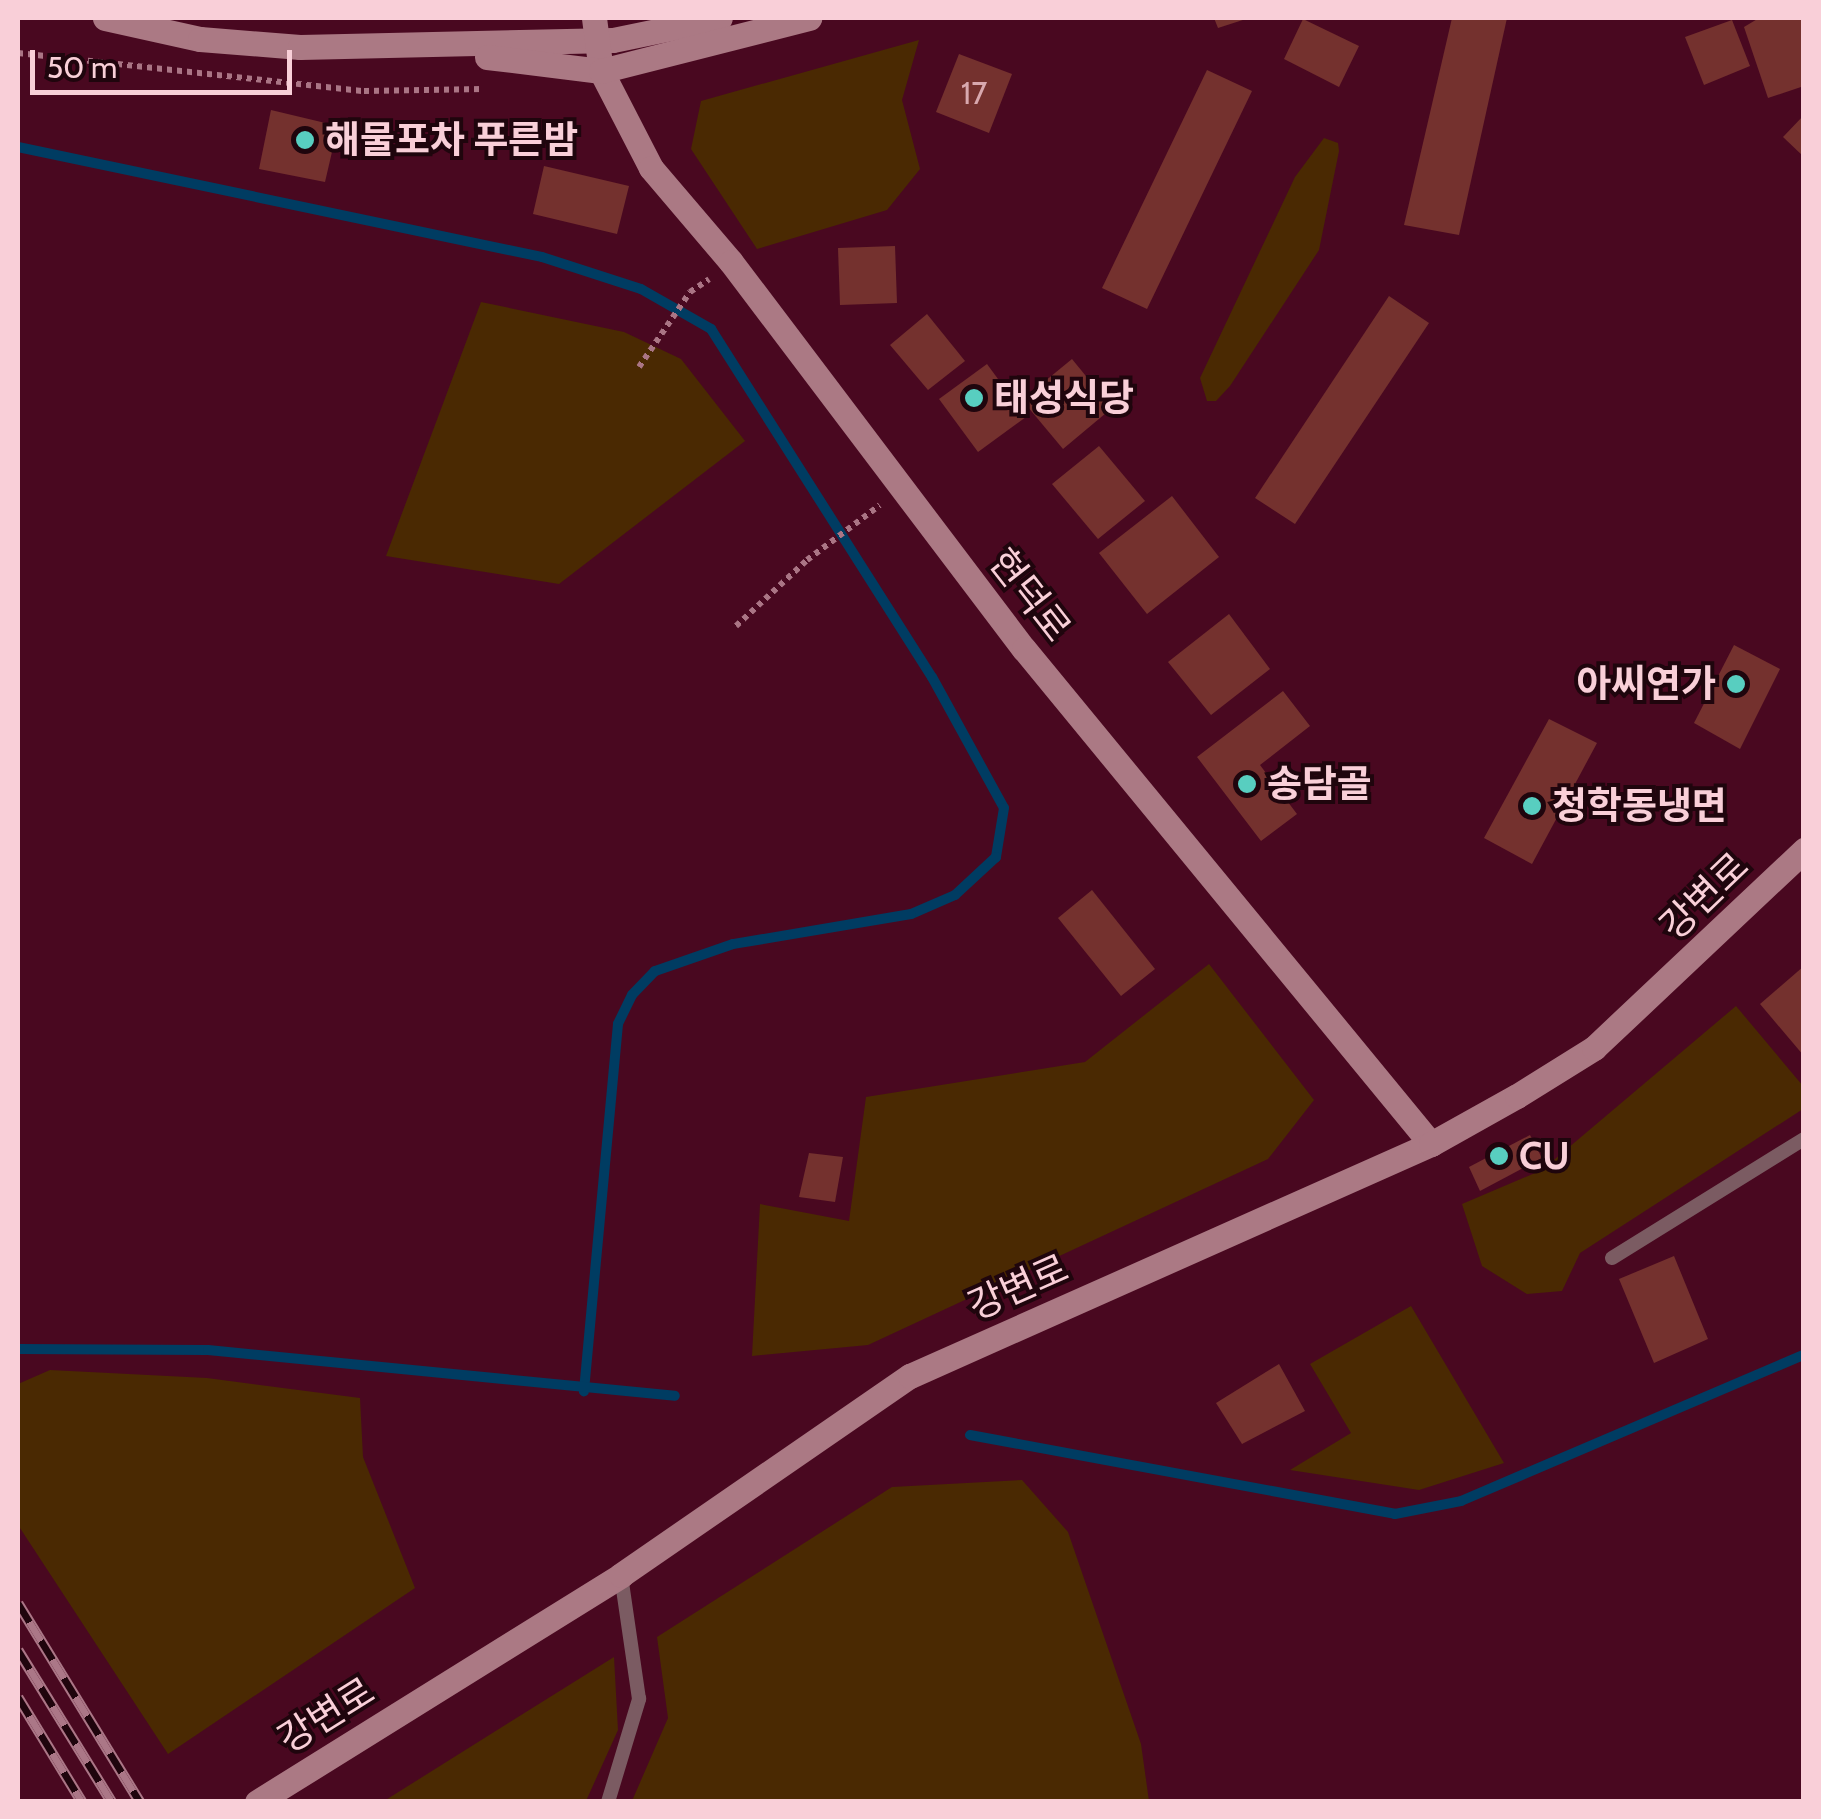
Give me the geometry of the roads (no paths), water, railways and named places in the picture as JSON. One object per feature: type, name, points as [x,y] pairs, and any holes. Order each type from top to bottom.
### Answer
[{"type":"street","points":[[105,18],[200,39],[403,47],[610,70],[809,18]]},
{"type":"street","points":[[403,47],[720,18]]},
{"type":"street","name":"현덕로","points":[[604,29],[610,70],[651,168],[732,262],[1024,649],[1431,1144]]},
{"type":"street","name":"강변로","points":[[257,1802],[621,1575],[910,1376],[1431,1144],[1594,1048],[1804,850]]},
{"type":"lane","points":[[1612,1258],[1804,1138]]},
{"type":"lane","points":[[608,1802],[638,1700],[621,1575]]},
{"type":"waterway","points":[[18,147],[542,257],[641,289],[711,329],[932,677],[1004,808],[996,857],[955,895],[911,914],[733,944],[655,971],[632,995],[618,1024],[584,1391]]},
{"type":"waterway","points":[[18,1349],[208,1350],[675,1396]]},
{"type":"waterway","points":[[970,1435],[1395,1514],[1461,1501],[1804,1355]]},
{"type":"railway","points":[[18,1603],[140,1802]]},
{"type":"railway","points":[[18,1650],[112,1802]]},
{"type":"railway","points":[[18,1697],[82,1802]]},
{"type":"place","name":"해물포차 푸른밤","points":[[305,140]]},
{"type":"place","name":"태성식당","points":[[974,398]]},
{"type":"place","name":"아씨연가","points":[[1736,684]]},
{"type":"place","name":"송담골","points":[[1247,784]]},
{"type":"place","name":"청학동냉면","points":[[1532,806]]},
{"type":"place","name":"CU","points":[[1499,1156]]}]
